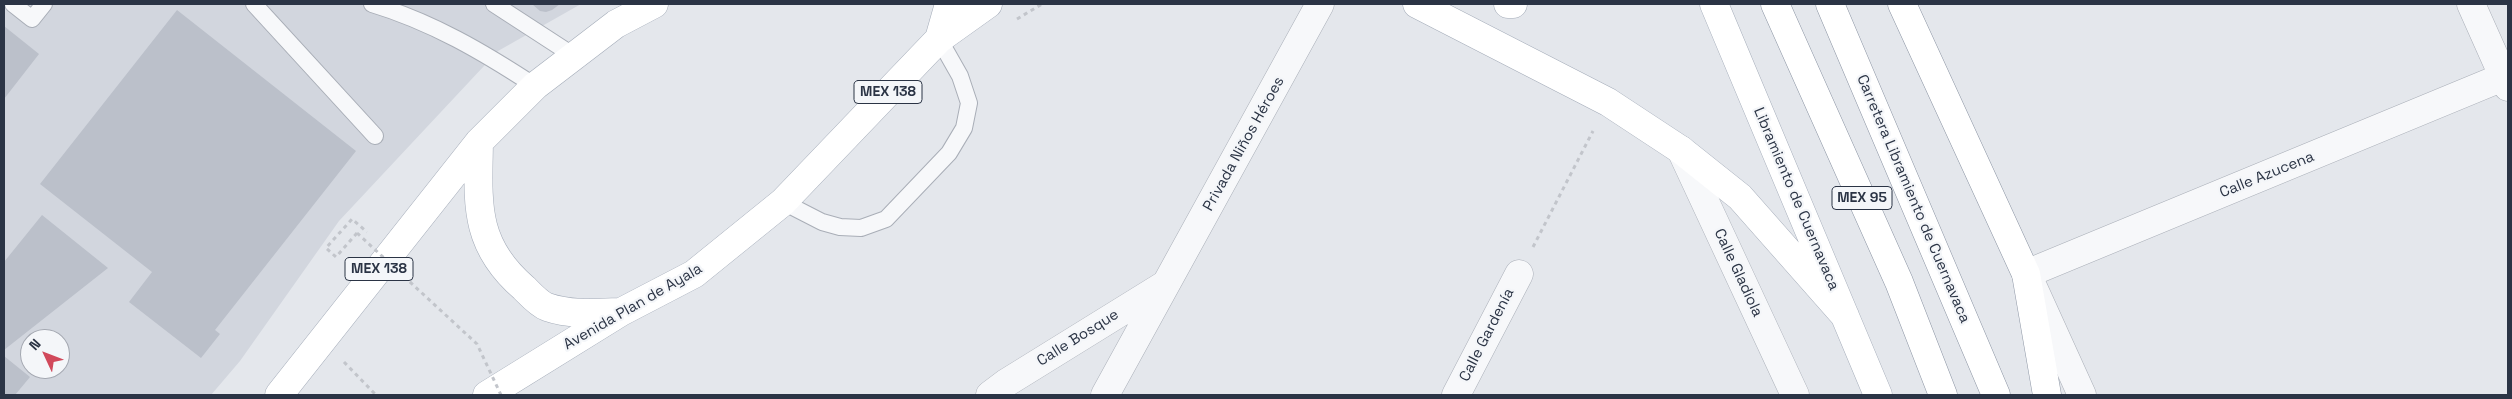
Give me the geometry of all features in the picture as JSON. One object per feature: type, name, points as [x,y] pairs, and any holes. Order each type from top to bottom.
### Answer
[{"type":"main road","name":"MEX 138","points":[[279,395],[479,142],[535,86],[616,24],[654,4]]},
{"type":"main road","points":[[939,39],[949,4]]},
{"type":"main road","name":"Avenida Plan de Ayala","points":[[487,395],[621,312],[694,274],[783,202],[939,39],[988,4]]},
{"type":"main road","points":[[1417,4],[1608,102],[1681,150],[1740,197],[1845,316]]},
{"type":"main road","points":[[1508,4],[1513,4]]},
{"type":"main road","name":"Libramiento de Cuernavaca","points":[[1714,4],[1878,395]]},
{"type":"main road","name":"MEX 95","points":[[1775,4],[1899,282],[1943,395]]},
{"type":"main road","name":"Carretera Libramiento de Cuernavaca","points":[[1830,4],[1996,395]]},
{"type":"main road","points":[[1902,4],[2026,274],[2047,395]]},
{"type":"main road","points":[[479,142],[478,201],[485,239],[513,279],[546,307],[580,313],[621,312]]},
{"type":"street","name":"Privada Niños Héroes","points":[[1104,395],[1168,284],[1320,4]]},
{"type":"street","points":[[2471,4],[2507,80]]},
{"type":"street","name":"Calle Azucena","points":[[2026,274],[2507,80]]},
{"type":"street","name":"Calle Gladiola","points":[[1681,150],[1795,395]]},
{"type":"street","name":"Calle Gardenía","points":[[1456,395],[1519,274]]},
{"type":"street","points":[[2026,274],[2082,395]]},
{"type":"street","name":"Calle Bosque","points":[[990,395],[1006,383],[1168,284]]},
{"type":"lane","points":[[13,4],[32,18],[44,4]]},
{"type":"lane","points":[[254,4],[375,136]]},
{"type":"lane","points":[[372,4],[409,15],[472,45],[535,86]]},
{"type":"lane","points":[[494,4],[574,56]]},
{"type":"lane","points":[[783,202],[822,222],[840,227],[862,228],[886,219],[949,153],[964,128],[969,103],[960,76],[939,39]]},
{"type":"path","points":[[1519,274],[1608,102]]},
{"type":"path","points":[[352,219],[326,248],[336,257],[357,233],[477,344],[501,395]]},
{"type":"path","points":[[323,340],[376,395]]},
{"type":"shaded area","points":[[4,4],[581,4],[498,51],[339,221],[240,361],[211,395],[4,395]]},
{"type":"building","points":[[532,4],[560,4],[546,12],[540,11]]},
{"type":"building","points":[[177,10],[356,151],[215,330],[220,334],[201,358],[129,302],[152,272],[40,184]]},
{"type":"building","points":[[4,26],[39,54],[4,99]]},
{"type":"building","points":[[42,215],[108,268],[31,329],[20,329],[20,337],[4,350],[4,262]]},
{"type":"building","points":[[4,356],[20,369],[20,379],[28,379],[15,395],[4,395]]}]
